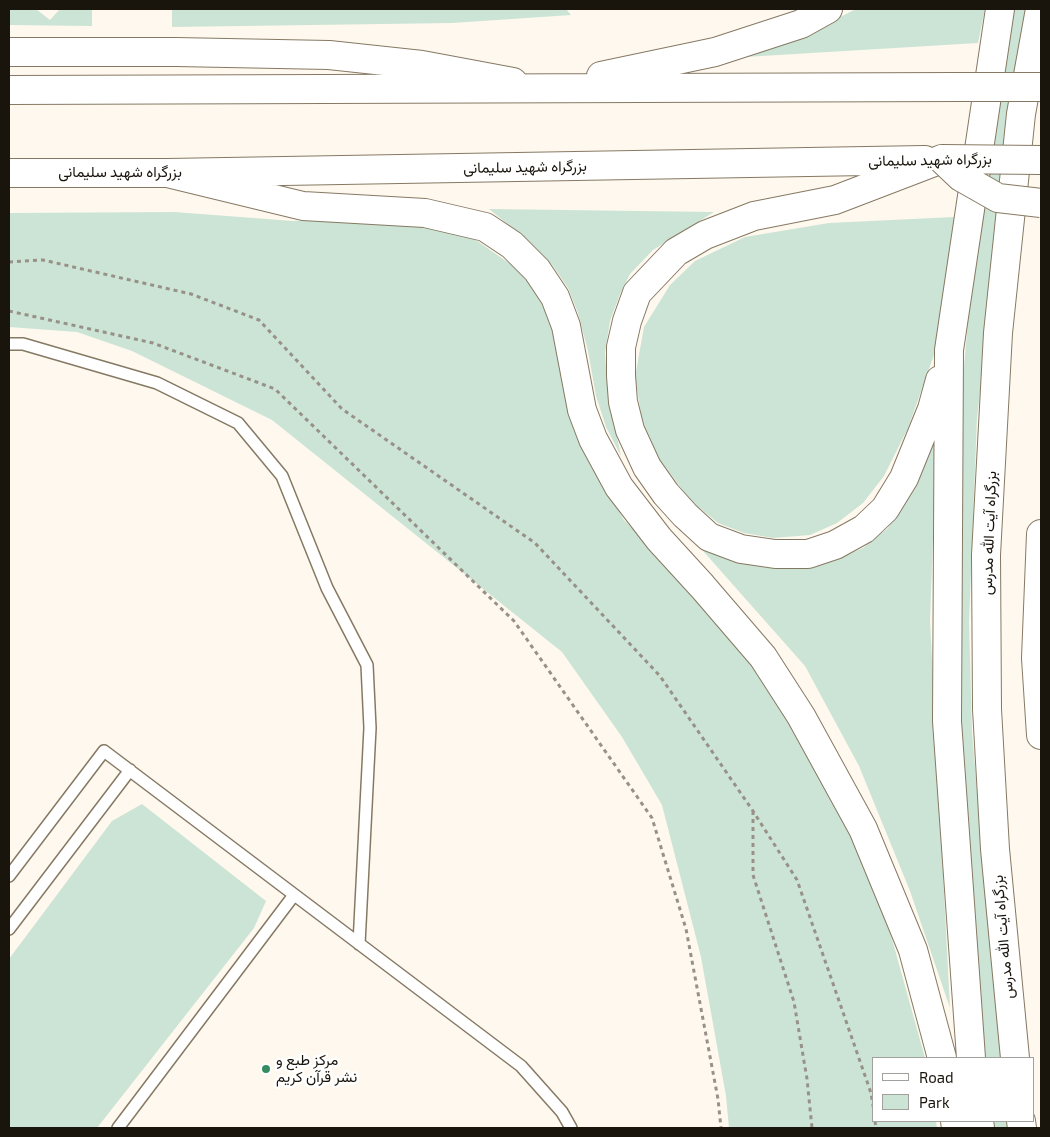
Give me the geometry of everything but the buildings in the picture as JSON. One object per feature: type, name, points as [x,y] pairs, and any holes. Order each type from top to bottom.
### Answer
[{"type":"main road","points":[[9,52],[176,52],[329,55],[422,65],[544,87],[715,52],[801,24],[828,9]]},
{"type":"main road","points":[[1000,9],[949,350],[932,409],[918,446],[904,478],[885,509],[864,529],[835,545],[808,554],[775,554],[741,549],[709,537],[684,515],[647,467],[630,430],[623,402],[621,348],[627,321],[637,293],[676,252],[705,235],[754,216],[835,200],[942,160],[961,177],[998,198],[1041,204]]},
{"type":"main road","name":"بزرگراه آیت الله مدرس","points":[[1015,1057],[995,849],[987,709],[986,555],[998,333],[1021,114],[1040,9]]},
{"type":"main road","points":[[9,90],[1041,87]]},
{"type":"main road","name":"بزرگراه شهید سلیمانی","points":[[9,172],[167,173],[1041,160]]},
{"type":"main road","points":[[167,173],[302,206],[425,213],[485,227],[512,245],[537,270],[555,298],[566,326],[576,381],[593,439],[620,487],[658,539],[702,586],[763,657],[801,716],[863,829],[914,950],[942,1057]]},
{"type":"main road","points":[[949,350],[947,722],[971,1057]]},
{"type":"main road","points":[[1041,534],[1036,658],[1041,735]]},
{"type":"lane","points":[[9,344],[23,344],[157,383],[238,423],[282,476],[327,588],[367,665],[370,728],[359,944]]},
{"type":"lane","points":[[9,876],[104,751],[521,1066],[562,1112],[571,1128]]},
{"type":"lane","points":[[9,929],[130,770]]},
{"type":"lane","points":[[118,1128],[294,895]]},
{"type":"path","points":[[9,262],[43,260],[191,294],[259,320],[342,409],[535,543],[660,676],[753,811],[797,880],[872,1099]]},
{"type":"path","points":[[9,310],[153,343],[275,389],[514,622],[652,818],[686,929],[718,1099],[721,1128]]},
{"type":"path","points":[[753,811],[753,875],[794,1002],[807,1079],[812,1128]]},
{"type":"green space","points":[[9,9],[36,9],[50,20],[60,9],[92,9],[92,26],[9,25]]},
{"type":"green space","points":[[172,9],[566,9],[571,15],[452,23],[172,27]]},
{"type":"green space","points":[[856,9],[985,9],[978,43],[745,57],[805,35]]},
{"type":"green space","points":[[1009,9],[1026,9],[977,418],[969,622],[972,731],[990,947],[1002,1057],[980,1057],[952,707],[957,448],[969,309]]},
{"type":"green space","points":[[489,209],[714,212],[653,250],[630,274],[620,294],[610,321],[605,353],[608,393],[621,456],[606,427],[596,396],[588,351],[578,313],[568,288],[553,266],[533,245]]},
{"type":"green space","points":[[174,212],[293,221],[408,220],[470,236],[519,270],[544,301],[559,347],[568,398],[583,451],[624,520],[677,574],[759,674],[820,769],[861,850],[892,939],[925,1057],[872,1057],[872,1122],[936,1122],[937,1128],[729,1128],[726,1096],[701,957],[662,805],[622,737],[562,652],[272,420],[132,351],[77,332],[9,327],[9,213]]},
{"type":"green space","points":[[954,217],[936,349],[908,428],[884,476],[863,503],[837,523],[810,535],[773,538],[744,533],[718,523],[689,499],[659,458],[642,420],[635,377],[644,327],[670,285],[695,261],[745,237],[829,223]]},
{"type":"green space","points":[[937,423],[930,621],[950,1008],[910,891],[859,766],[805,666],[657,499],[744,562],[785,569],[812,567],[863,548],[888,528]]},
{"type":"green space","points":[[142,804],[266,901],[254,928],[97,1128],[9,1128],[9,959],[112,821]]},
{"type":"green space","points":[[986,1122],[1009,1122],[1009,1128],[987,1128]]},
{"type":"place","name":"مرکز طبع و نشر قرآن کریم","points":[[266,1069]]}]
